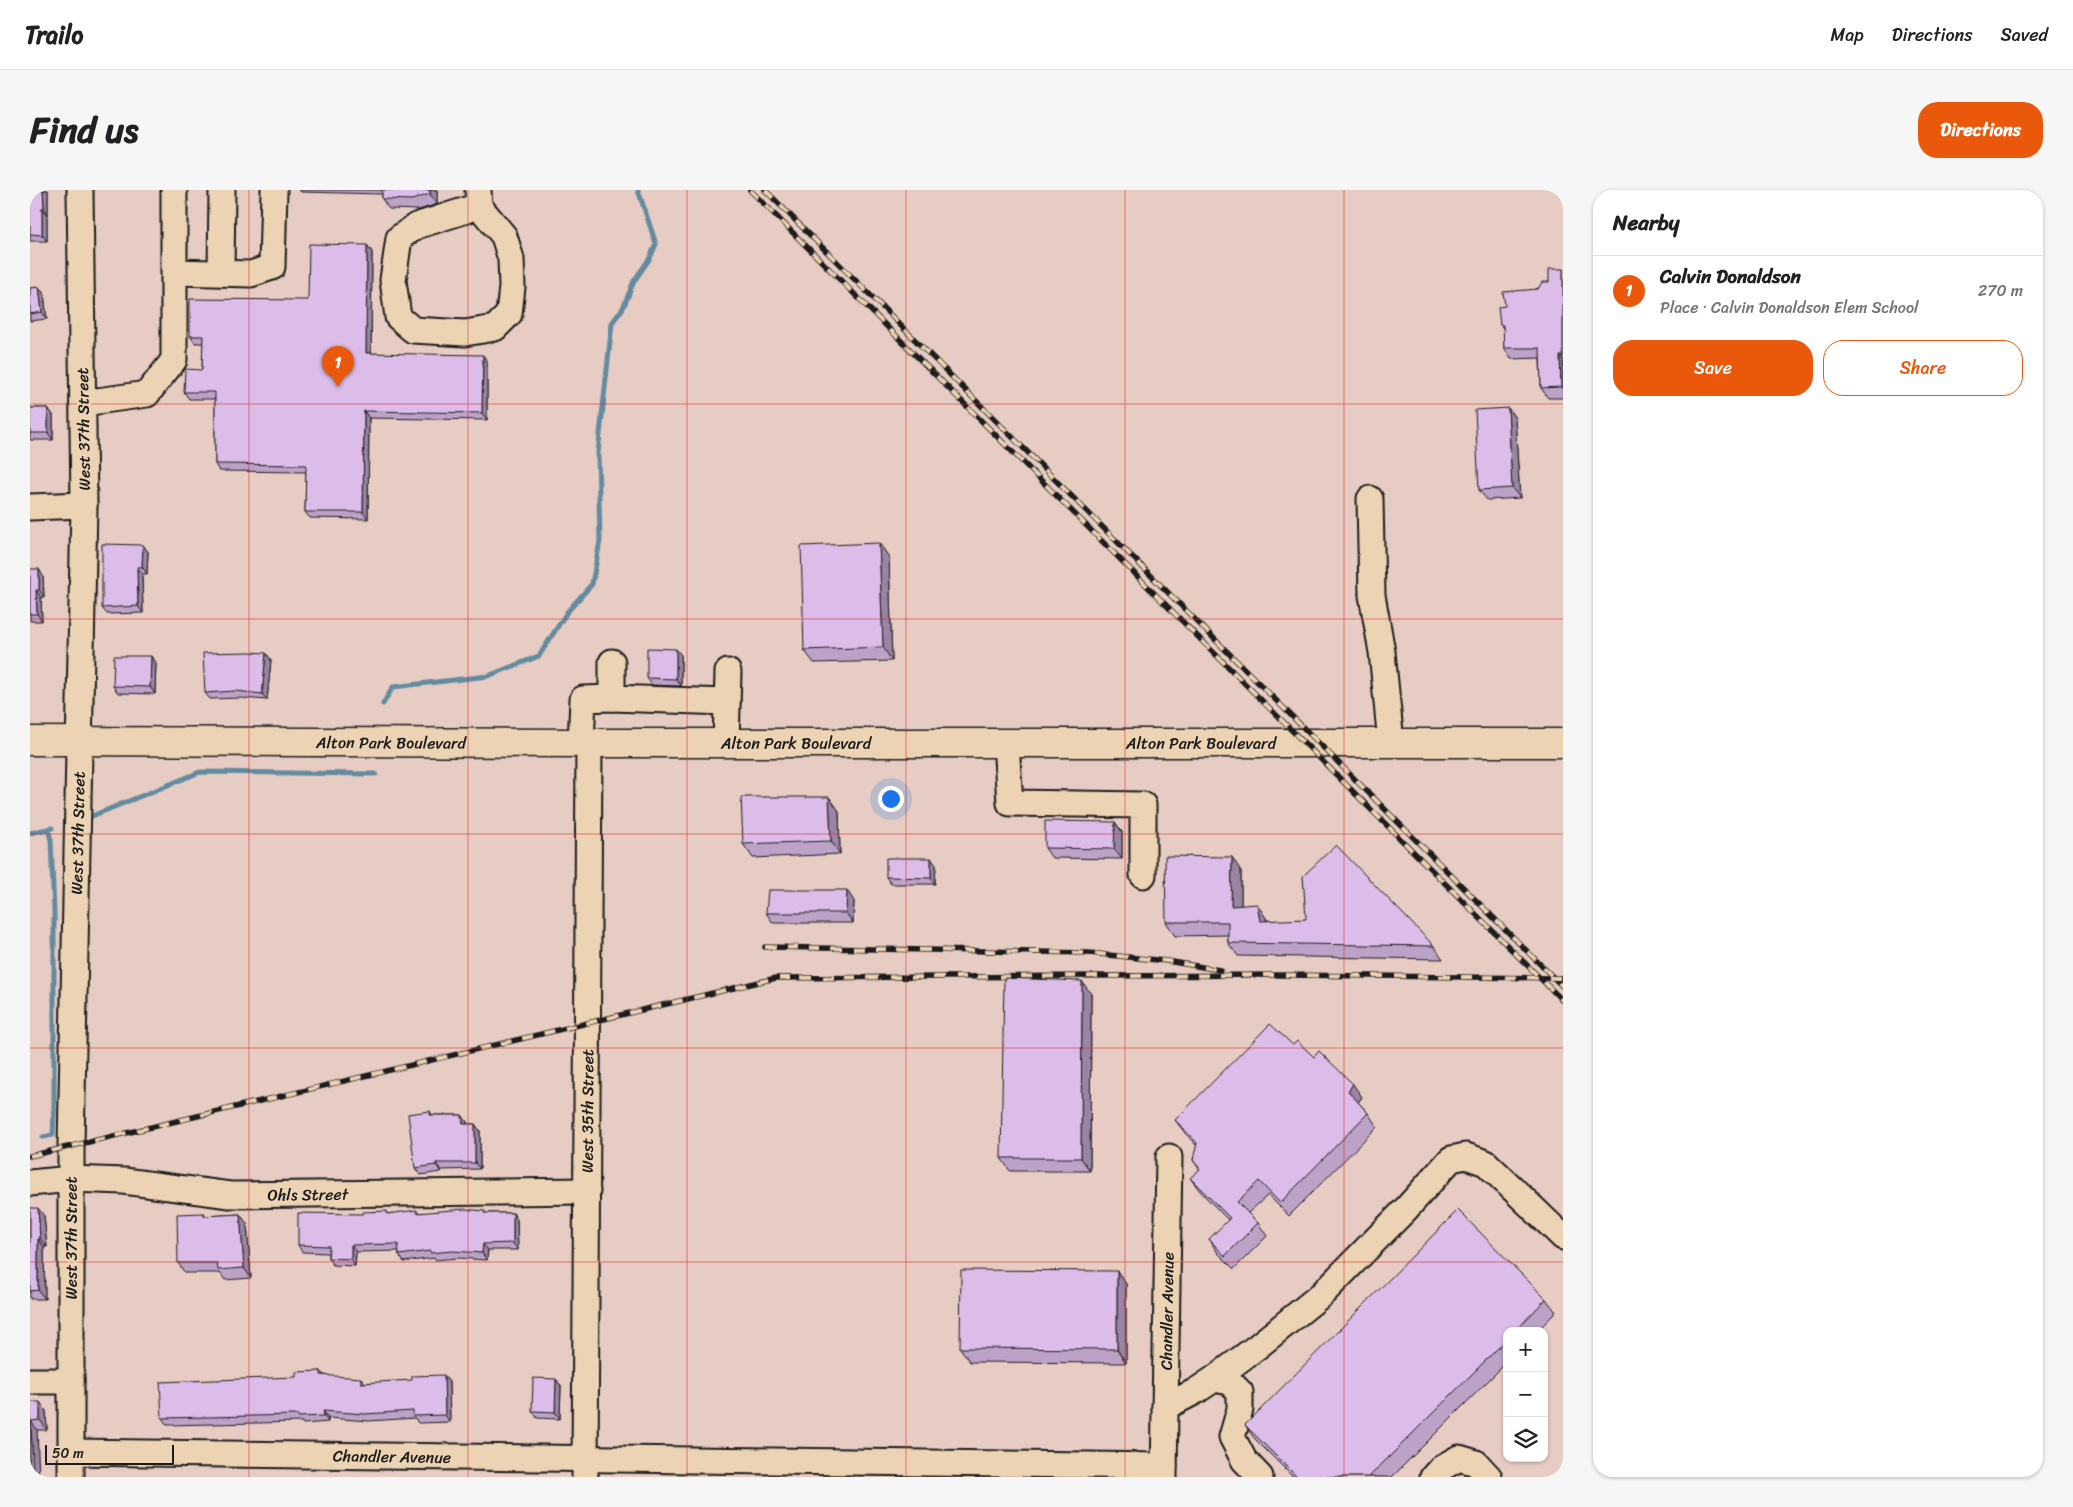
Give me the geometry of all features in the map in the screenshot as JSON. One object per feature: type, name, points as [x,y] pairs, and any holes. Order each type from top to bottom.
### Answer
[{"type":"main road","name":"Alton Park Boulevard","points":[[30,741],[1563,743]]},
{"type":"street","name":"West 37th Street","points":[[71,1477],[71,1179],[84,505],[80,190]]},
{"type":"street","points":[[82,403],[147,394],[174,360],[174,190]]},
{"type":"street","points":[[221,272],[222,190]]},
{"type":"street","points":[[175,272],[251,274],[272,266],[274,190]]},
{"type":"street","points":[[478,198],[504,236],[511,259],[512,287],[509,314],[495,328],[465,333],[412,330],[398,317],[393,280],[399,238],[416,226],[478,198]]},
{"type":"street","points":[[1370,499],[1372,595],[1382,652],[1392,743]]},
{"type":"street","points":[[30,507],[84,505]]},
{"type":"street","points":[[612,662],[612,698],[727,702]]},
{"type":"street","points":[[726,742],[728,672]]},
{"type":"street","name":"West 35th Street","points":[[585,1468],[587,1192],[585,743],[583,699],[612,698]]},
{"type":"street","points":[[1006,743],[1010,803],[1143,805],[1143,875]]},
{"type":"street","points":[[1165,1407],[1214,1379],[1321,1295],[1405,1210],[1450,1159],[1466,1156],[1486,1163],[1563,1237]]},
{"type":"street","name":"Chandler Avenue","points":[[71,1452],[585,1468],[1164,1471],[1169,1157]]},
{"type":"street","name":"Ohls Street","points":[[30,1182],[71,1179],[124,1181],[230,1195],[587,1192]]},
{"type":"street","points":[[1214,1379],[1230,1382],[1240,1392],[1240,1409],[1232,1437],[1244,1460],[1260,1477]]},
{"type":"street","points":[[30,1381],[71,1381]]},
{"type":"street","points":[[1434,1477],[1442,1468],[1459,1458],[1476,1463],[1489,1477]]},
{"type":"building","points":[[30,190],[43,190],[42,235],[30,234]]},
{"type":"building","points":[[382,190],[430,190],[430,194],[412,200],[382,199]]},
{"type":"building","points":[[309,244],[367,245],[366,353],[483,355],[482,413],[364,411],[363,512],[305,512],[306,465],[215,464],[215,392],[184,392],[185,369],[202,370],[203,336],[190,336],[190,299],[308,300]]},
{"type":"building","points":[[1549,269],[1563,269],[1563,356],[1560,356],[1561,387],[1541,388],[1540,348],[1504,348],[1503,325],[1500,325],[1498,307],[1505,306],[1503,292],[1538,289],[1542,282],[1549,282]]},
{"type":"building","points":[[39,287],[42,312],[30,314],[30,288]]},
{"type":"building","points":[[30,408],[48,408],[48,433],[30,433]]},
{"type":"building","points":[[1508,408],[1512,488],[1479,490],[1475,410]]},
{"type":"building","points":[[879,543],[883,647],[804,650],[801,546]]},
{"type":"building","points":[[102,544],[143,545],[142,567],[137,567],[138,606],[102,608]]},
{"type":"building","points":[[30,569],[39,569],[39,590],[36,590],[37,614],[30,614]]},
{"type":"building","points":[[647,648],[676,649],[676,679],[647,678]]},
{"type":"building","points":[[203,653],[266,653],[262,694],[236,691],[205,693]]},
{"type":"building","points":[[114,656],[151,656],[150,687],[113,686]]},
{"type":"building","points":[[741,797],[829,797],[831,841],[743,844]]},
{"type":"building","points":[[1045,821],[1115,822],[1114,849],[1045,848]]},
{"type":"building","points":[[1336,845],[1434,946],[1228,943],[1228,922],[1166,922],[1165,856],[1232,857],[1231,906],[1257,904],[1260,921],[1306,919],[1303,876]]},
{"type":"building","points":[[886,858],[931,858],[931,878],[886,877]]},
{"type":"building","points":[[768,890],[847,890],[846,913],[766,913]]},
{"type":"building","points":[[1004,978],[1082,981],[1081,1158],[1001,1158]]},
{"type":"building","points":[[1270,1024],[1293,1045],[1297,1041],[1314,1057],[1319,1051],[1353,1084],[1348,1091],[1368,1113],[1280,1203],[1259,1181],[1237,1202],[1258,1223],[1225,1256],[1209,1239],[1230,1218],[1190,1178],[1200,1169],[1193,1160],[1197,1143],[1175,1120]]},
{"type":"building","points":[[430,1111],[430,1115],[462,1115],[463,1124],[475,1124],[475,1163],[436,1163],[436,1165],[415,1168],[408,1114]]},
{"type":"building","points":[[30,1208],[38,1208],[40,1239],[38,1239],[38,1290],[30,1291]]},
{"type":"building","points":[[464,1209],[485,1211],[484,1213],[513,1213],[513,1243],[483,1244],[482,1253],[453,1251],[430,1253],[430,1251],[399,1255],[398,1244],[351,1245],[351,1259],[328,1258],[329,1246],[298,1245],[298,1213],[363,1214],[363,1212],[387,1211],[387,1214],[417,1210],[417,1213]]},
{"type":"building","points":[[1458,1210],[1546,1299],[1519,1327],[1503,1327],[1503,1343],[1369,1477],[1297,1477],[1245,1425]]},
{"type":"building","points":[[204,1213],[204,1216],[240,1214],[244,1268],[218,1270],[217,1263],[178,1263],[177,1214]]},
{"type":"building","points":[[961,1270],[1117,1271],[1117,1349],[960,1348]]},
{"type":"building","points":[[321,1371],[321,1375],[361,1378],[361,1383],[412,1380],[412,1376],[444,1375],[445,1415],[413,1416],[413,1411],[365,1414],[323,1411],[324,1416],[162,1418],[160,1382],[296,1377],[296,1372]]},
{"type":"building","points":[[533,1378],[556,1379],[555,1412],[532,1411]]},
{"type":"building","points":[[30,1402],[40,1402],[40,1420],[31,1421],[33,1477],[30,1477]]},
{"type":"waterway","points":[[383,704],[393,687],[488,676],[539,656],[567,612],[592,584],[600,541],[598,453],[612,323],[623,308],[634,281],[650,258],[656,244],[638,190]]},
{"type":"waterway","points":[[92,816],[200,772],[376,774]]},
{"type":"waterway","points":[[30,833],[52,828]]},
{"type":"waterway","points":[[43,1137],[53,1135],[54,1113],[54,912],[51,840],[48,829]]},
{"type":"railway","points":[[750,190],[1563,1001]]},
{"type":"railway","points":[[765,190],[1563,987]]},
{"type":"railway","points":[[765,947],[1089,953],[1167,961],[1220,970]]},
{"type":"railway","points":[[30,1156],[776,978],[1282,975],[1563,978]]},
{"type":"place","name":"Calvin Donaldson","points":[[338,387]]}]
